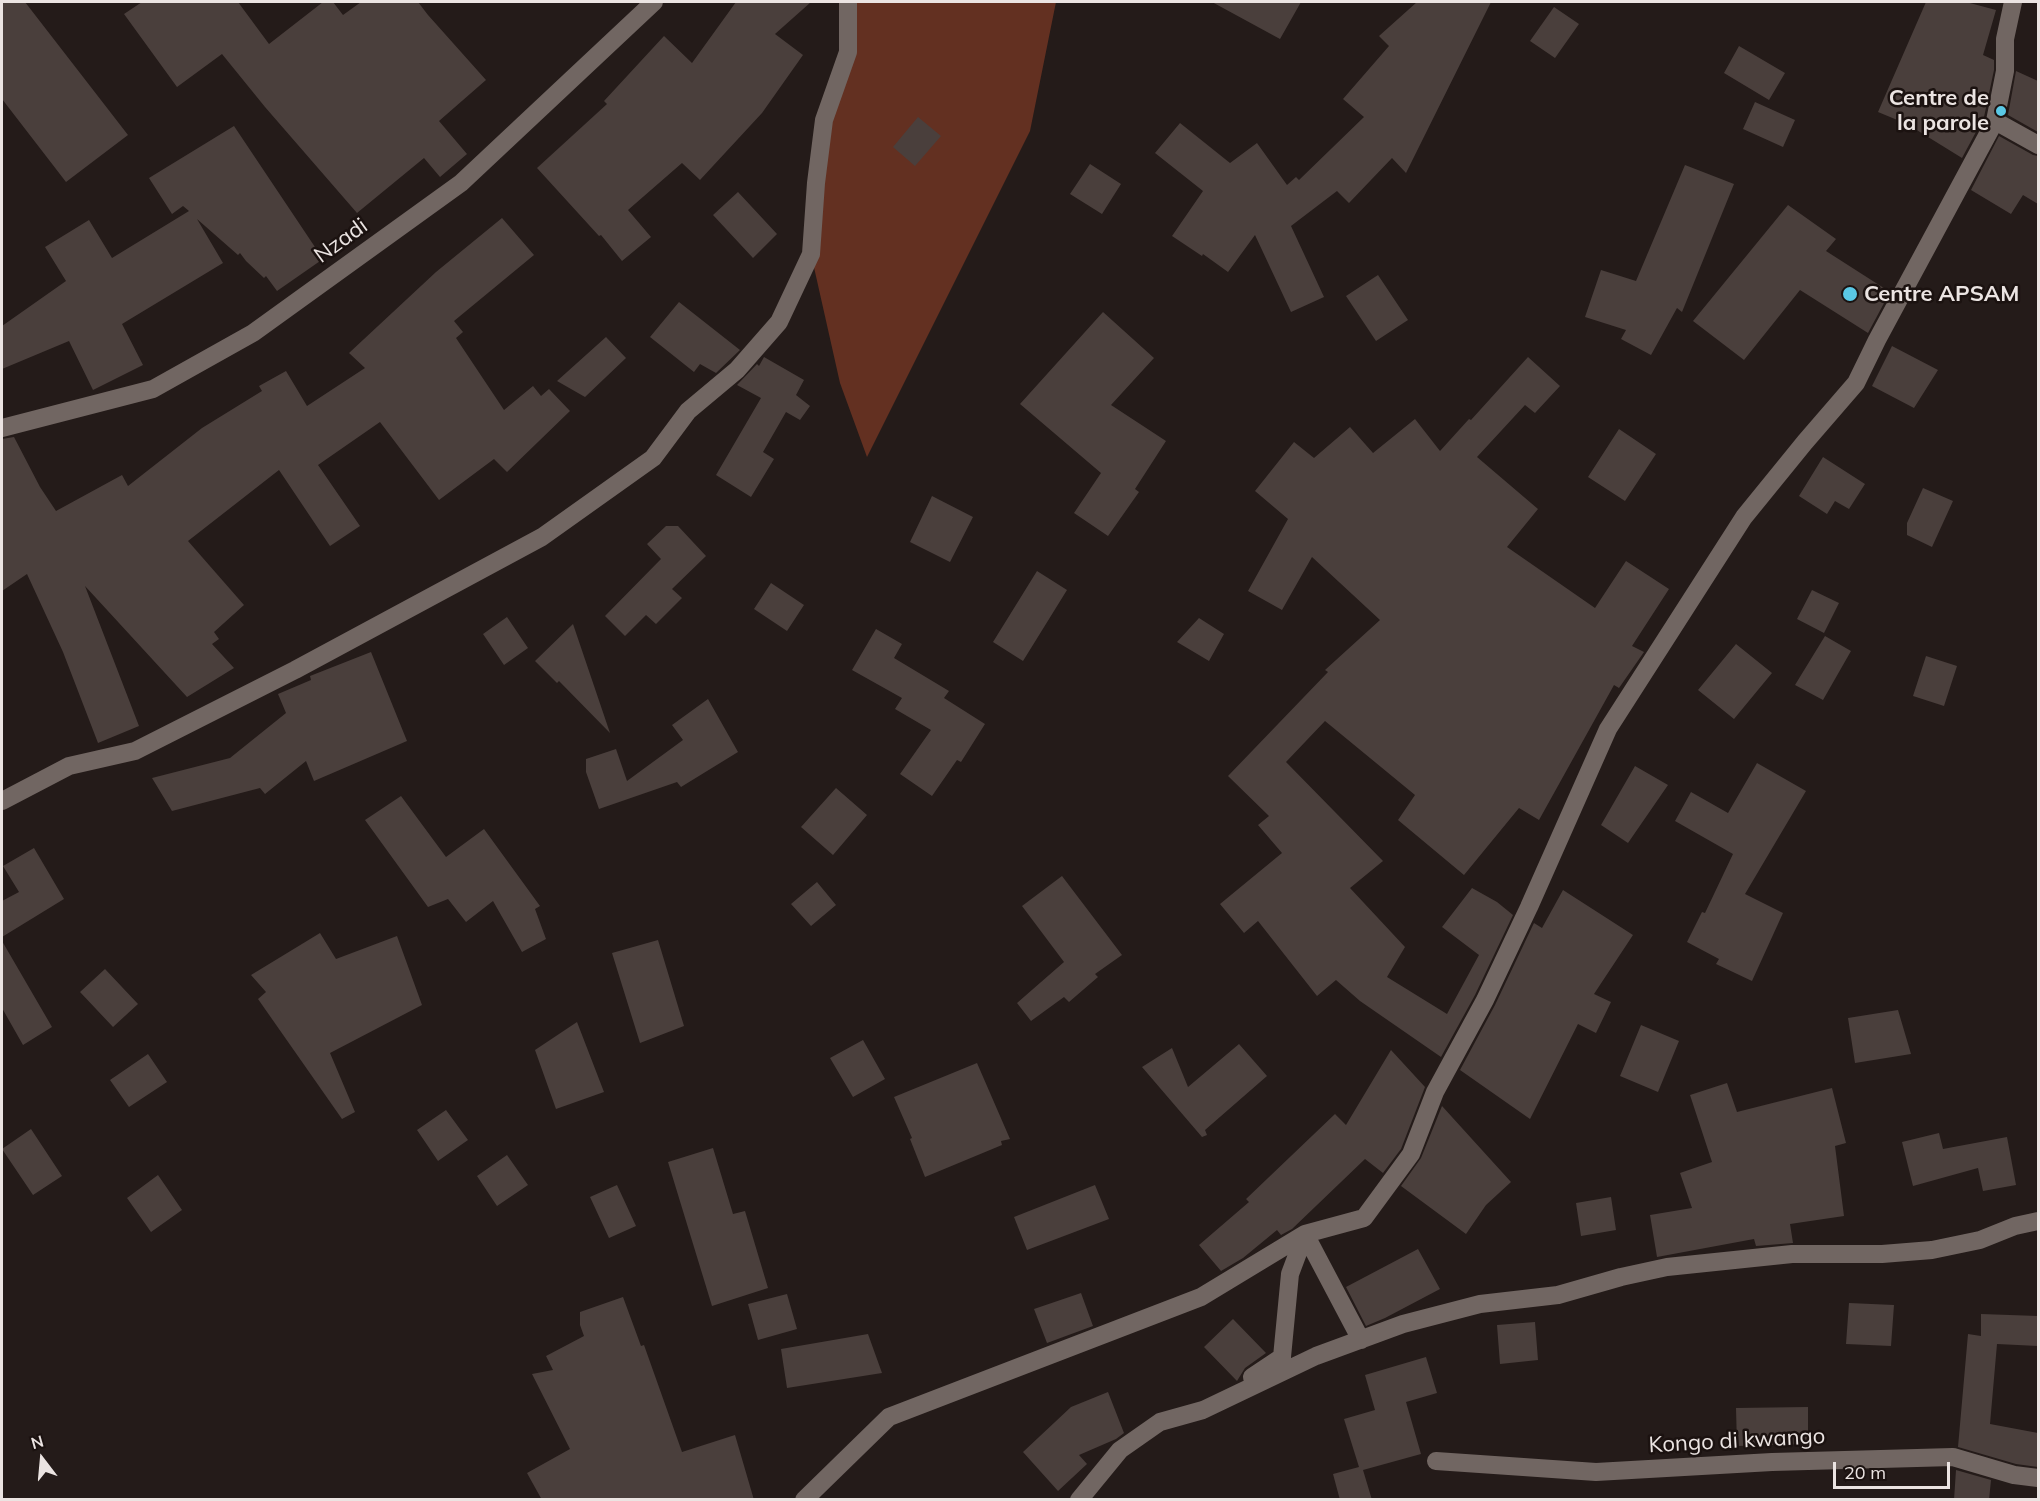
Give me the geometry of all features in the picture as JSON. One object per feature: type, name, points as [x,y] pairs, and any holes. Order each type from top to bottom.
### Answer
[{"type":"street","name":"Nzadi","points":[[2,428],[153,389],[253,333],[461,183],[654,2]]},
{"type":"street","points":[[2,801],[69,766],[135,751],[295,670],[542,537],[653,458],[688,411],[737,370],[778,322],[811,254],[816,183],[824,120],[848,52],[848,2]]},
{"type":"street","points":[[804,1500],[890,1417],[1201,1297],[1305,1234],[1364,1218],[1411,1154],[1435,1092],[1490,990],[1608,729],[1744,517],[1856,384],[1877,340],[1995,121],[2005,71],[2005,39],[2013,2]]},
{"type":"street","points":[[1995,121],[2038,145]]},
{"type":"street","points":[[1079,1500],[1120,1450],[1160,1422],[1203,1410],[1316,1356],[1403,1324],[1480,1304],[1558,1294],[1667,1267],[1792,1254],[1882,1254],[1932,1250],[1980,1240],[2015,1226],[2038,1221]]},
{"type":"street","points":[[1305,1234],[1361,1340]]},
{"type":"street","points":[[1203,1410],[1282,1357],[1290,1274],[1305,1234]]},
{"type":"street","name":"Kongo di kwango","points":[[1436,1461],[1596,1473],[1772,1462],[1953,1457],[2014,1474],[2038,1478]]},
{"type":"shaded area","points":[[848,2],[1056,2],[1030,131],[867,457],[840,383],[811,254],[816,183],[848,52]]},
{"type":"building","points":[[2,2],[25,2],[128,135],[66,182],[2,99]]},
{"type":"building","points":[[142,2],[238,2],[269,44],[323,2],[333,2],[343,15],[361,2],[418,2],[486,80],[439,121],[467,154],[440,177],[424,158],[357,213],[222,54],[177,87],[124,14]]},
{"type":"building","points":[[736,2],[811,2],[775,34],[803,55],[762,113],[700,180],[682,163],[628,210],[651,237],[622,261],[601,235],[599,236],[537,168],[607,104],[604,101],[664,36],[692,63]]},
{"type":"building","points":[[1212,2],[1301,2],[1280,39]]},
{"type":"building","points":[[1417,2],[1491,2],[1406,173],[1392,158],[1349,203],[1337,191],[1291,226],[1324,297],[1291,312],[1255,235],[1228,272],[1172,236],[1203,191],[1155,153],[1180,123],[1230,163],[1257,143],[1287,185],[1296,177],[1299,180],[1364,117],[1343,99],[1389,46],[1379,36]]},
{"type":"building","points":[[1926,2],[1966,2],[1996,10],[1983,55],[1994,60],[1984,117],[1962,158],[1907,124],[1878,112]]},
{"type":"building","points":[[1554,7],[1579,24],[1555,58],[1530,41]]},
{"type":"building","points":[[1739,46],[1785,73],[1769,100],[1724,73]]},
{"type":"building","points":[[2016,71],[2038,81],[2038,132],[2008,115]]},
{"type":"building","points":[[1755,102],[1795,120],[1783,147],[1743,129]]},
{"type":"building","points":[[918,117],[941,136],[915,166],[893,147]]},
{"type":"building","points":[[234,126],[323,259],[277,291],[266,276],[264,278],[240,253],[238,255],[197,219],[223,263],[122,324],[143,365],[93,390],[69,341],[2,369],[2,326],[66,281],[45,247],[89,220],[112,258],[189,211],[183,206],[172,214],[149,178]]},
{"type":"building","points":[[1999,136],[2038,156],[2038,204],[2023,195],[2011,214],[1971,190]]},
{"type":"building","points":[[1090,164],[1121,184],[1102,214],[1070,194]]},
{"type":"building","points":[[1685,165],[1734,184],[1682,312],[1677,308],[1651,355],[1621,339],[1626,330],[1585,317],[1601,270],[1636,281]]},
{"type":"building","points":[[738,192],[777,234],[753,258],[713,215]]},
{"type":"building","points":[[1788,205],[1836,239],[1826,251],[1890,292],[1868,333],[1800,290],[1744,360],[1693,321]]},
{"type":"building","points":[[502,218],[534,255],[454,321],[463,332],[456,338],[504,410],[533,386],[541,396],[549,389],[570,411],[507,472],[494,459],[439,500],[380,422],[318,465],[360,526],[330,546],[279,470],[188,541],[244,605],[214,632],[219,639],[212,644],[234,668],[187,697],[85,586],[139,726],[98,743],[63,652],[27,574],[2,591],[2,439],[14,437],[40,487],[56,511],[122,475],[128,486],[202,428],[262,391],[259,386],[286,371],[307,406],[365,368],[349,353],[436,272]]},
{"type":"building","points":[[1378,275],[1408,320],[1376,341],[1346,296]]},
{"type":"building","points":[[679,302],[740,350],[716,373],[700,364],[694,372],[650,337]]},
{"type":"building","points":[[1103,312],[1154,358],[1111,405],[1166,441],[1135,489],[1139,492],[1108,536],[1074,513],[1101,473],[1020,404]]},
{"type":"building","points":[[606,337],[626,358],[585,397],[557,381]]},
{"type":"building","points":[[1892,346],[1938,370],[1914,408],[1872,386]]},
{"type":"building","points":[[764,357],[804,380],[796,395],[810,406],[800,420],[786,412],[763,452],[774,459],[751,497],[716,475],[761,398],[737,385],[757,364],[759,366]]},
{"type":"building","points":[[1528,357],[1560,386],[1535,413],[1525,405],[1477,457],[1538,509],[1507,547],[1595,608],[1626,561],[1669,589],[1632,646],[1644,652],[1619,688],[1614,685],[1539,820],[1519,808],[1464,875],[1398,820],[1415,795],[1325,721],[1286,762],[1383,861],[1350,888],[1405,947],[1387,977],[1447,1014],[1479,955],[1442,927],[1472,888],[1497,902],[1513,915],[1475,995],[1441,1057],[1360,1001],[1336,980],[1317,996],[1258,921],[1244,933],[1220,904],[1282,853],[1258,825],[1269,816],[1228,776],[1328,672],[1325,670],[1380,620],[1312,557],[1282,610],[1248,591],[1288,519],[1255,491],[1294,442],[1314,458],[1350,427],[1373,453],[1415,419],[1440,451]]},
{"type":"building","points":[[1619,429],[1656,454],[1625,501],[1588,477]]},
{"type":"building","points":[[1823,457],[1865,484],[1849,509],[1835,501],[1827,514],[1799,496]]},
{"type":"building","points":[[1923,488],[1953,501],[1932,547],[1907,535],[1907,523]]},
{"type":"building","points":[[932,496],[973,517],[950,562],[910,542]]},
{"type":"building","points":[[666,526],[678,526],[706,556],[672,589],[682,598],[656,624],[646,615],[625,636],[605,616],[661,559],[647,544]]},
{"type":"building","points":[[1037,571],[1067,590],[1023,661],[993,642]]},
{"type":"building","points":[[771,583],[804,605],[787,631],[754,609]]},
{"type":"building","points":[[1812,590],[1839,603],[1824,633],[1797,619]]},
{"type":"building","points":[[507,617],[528,648],[504,665],[483,634]]},
{"type":"building","points":[[1199,618],[1224,634],[1209,661],[1177,642]]},
{"type":"building","points":[[573,624],[610,733],[559,681],[557,683],[535,661]]},
{"type":"building","points":[[876,629],[902,644],[894,658],[949,691],[944,698],[985,724],[961,762],[957,760],[932,796],[900,774],[931,730],[895,709],[902,698],[852,670]]},
{"type":"building","points":[[1825,636],[1851,651],[1823,700],[1795,685]]},
{"type":"building","points":[[1736,644],[1772,673],[1734,719],[1698,690]]},
{"type":"building","points":[[371,652],[407,741],[314,781],[306,761],[265,794],[260,788],[172,811],[152,778],[230,758],[286,713],[278,694],[311,680],[310,676]]},
{"type":"building","points":[[1926,656],[1957,666],[1944,706],[1913,696]]},
{"type":"building","points":[[708,699],[738,752],[681,787],[677,782],[599,809],[586,772],[586,759],[616,749],[627,781],[683,740],[672,725]]},
{"type":"building","points":[[1757,763],[1806,791],[1745,894],[1783,913],[1752,981],[1716,964],[1719,959],[1687,942],[1702,912],[1705,913],[1733,854],[1675,821],[1691,792],[1728,813]]},
{"type":"building","points":[[1635,766],[1668,785],[1628,843],[1601,825]]},
{"type":"building","points":[[836,788],[867,815],[833,855],[801,827]]},
{"type":"building","points":[[401,796],[446,857],[484,829],[540,906],[535,909],[546,939],[522,952],[493,901],[466,922],[448,899],[428,907],[365,820]]},
{"type":"building","points":[[34,848],[64,899],[2,937],[2,901],[19,892],[3,866]]},
{"type":"building","points":[[1062,876],[1122,955],[1095,974],[1098,977],[1069,1002],[1064,997],[1031,1021],[1017,1003],[1064,962],[1022,906]]},
{"type":"building","points":[[817,882],[836,905],[811,926],[791,904]]},
{"type":"building","points":[[1563,890],[1633,935],[1594,994],[1611,1002],[1596,1033],[1578,1024],[1530,1119],[1460,1070],[1495,1005],[1534,923],[1542,928]]},
{"type":"building","points":[[320,933],[336,959],[397,936],[422,1005],[330,1053],[355,1112],[342,1119],[258,999],[266,992],[251,975]]},
{"type":"building","points":[[658,940],[684,1026],[640,1043],[612,953]]},
{"type":"building","points":[[2,941],[52,1027],[23,1045],[2,1008]]},
{"type":"building","points":[[105,969],[138,1004],[113,1027],[80,992]]},
{"type":"building","points":[[1898,1010],[1911,1054],[1855,1063],[1848,1018]]},
{"type":"building","points":[[577,1022],[604,1092],[556,1109],[535,1050]]},
{"type":"building","points":[[1641,1025],[1679,1041],[1658,1092],[1620,1076]]},
{"type":"building","points":[[863,1040],[885,1079],[853,1097],[830,1058]]},
{"type":"building","points":[[1239,1044],[1267,1076],[1205,1130],[1207,1135],[1202,1137],[1142,1067],[1172,1048],[1188,1087]]},
{"type":"building","points":[[1391,1050],[1425,1087],[1401,1149],[1383,1173],[1365,1159],[1292,1229],[1281,1235],[1277,1230],[1243,1258],[1221,1271],[1199,1245],[1249,1202],[1246,1199],[1335,1114],[1346,1125]]},
{"type":"building","points":[[148,1054],[167,1082],[129,1107],[110,1080]]},
{"type":"building","points":[[977,1063],[1010,1139],[1001,1141],[1002,1145],[925,1177],[910,1139],[912,1138],[894,1097]]},
{"type":"building","points":[[1727,1083],[1737,1112],[1832,1088],[1846,1143],[1835,1146],[1844,1216],[1790,1224],[1793,1243],[1756,1246],[1754,1239],[1657,1257],[1650,1215],[1692,1208],[1680,1173],[1712,1162],[1690,1095]]},
{"type":"building","points":[[1442,1106],[1511,1182],[1486,1205],[1466,1234],[1401,1186],[1421,1158]]},
{"type":"building","points":[[446,1110],[468,1140],[438,1161],[417,1130]]},
{"type":"building","points":[[31,1129],[62,1176],[33,1195],[2,1149]]},
{"type":"building","points":[[1939,1133],[1943,1149],[2007,1137],[2016,1185],[1983,1191],[1978,1168],[1913,1186],[1902,1142]]},
{"type":"building","points":[[713,1148],[733,1214],[745,1211],[768,1288],[712,1306],[668,1162]]},
{"type":"building","points":[[507,1155],[528,1185],[497,1206],[477,1176]]},
{"type":"building","points":[[158,1175],[182,1210],[151,1232],[127,1198]]},
{"type":"building","points":[[617,1185],[636,1226],[609,1238],[590,1197]]},
{"type":"building","points":[[1095,1185],[1109,1219],[1027,1250],[1014,1217]]},
{"type":"building","points":[[1611,1197],[1616,1230],[1581,1236],[1576,1203]]},
{"type":"building","points":[[1418,1249],[1440,1289],[1366,1326],[1346,1287]]},
{"type":"building","points":[[1081,1293],[1093,1326],[1047,1343],[1034,1309]]},
{"type":"building","points":[[787,1294],[797,1329],[758,1340],[748,1304]]},
{"type":"building","points":[[623,1297],[641,1346],[644,1345],[682,1452],[735,1435],[754,1500],[542,1500],[527,1473],[570,1449],[532,1374],[553,1370],[546,1356],[584,1336],[580,1325],[580,1312]]},
{"type":"building","points":[[1849,1303],[1894,1305],[1891,1346],[1846,1344]]},
{"type":"building","points":[[1981,1314],[2038,1316],[2038,1346],[1997,1344],[1990,1424],[2038,1433],[2038,1467],[2016,1464],[1958,1447],[1968,1334],[1981,1336]]},
{"type":"building","points":[[1233,1319],[1266,1353],[1245,1368],[1237,1381],[1204,1347]]},
{"type":"building","points":[[1535,1322],[1538,1360],[1500,1364],[1497,1325]]},
{"type":"building","points":[[868,1334],[882,1373],[787,1388],[781,1349]]},
{"type":"building","points":[[1426,1357],[1437,1393],[1406,1402],[1421,1454],[1363,1470],[1372,1500],[1340,1500],[1333,1474],[1359,1467],[1344,1419],[1375,1410],[1365,1375]]},
{"type":"building","points":[[1108,1392],[1124,1433],[1116,1439],[1079,1455],[1087,1464],[1058,1491],[1023,1452],[1071,1407]]},
{"type":"building","points":[[1808,1407],[1808,1444],[1737,1446],[1736,1408]]},
{"type":"building","points":[[1956,1470],[1991,1480],[1989,1500],[1954,1500]]},
{"type":"place","name":"Centre de la parole","points":[[2001,111]]},
{"type":"place","name":"Centre APSAM","points":[[1850,294]]}]
